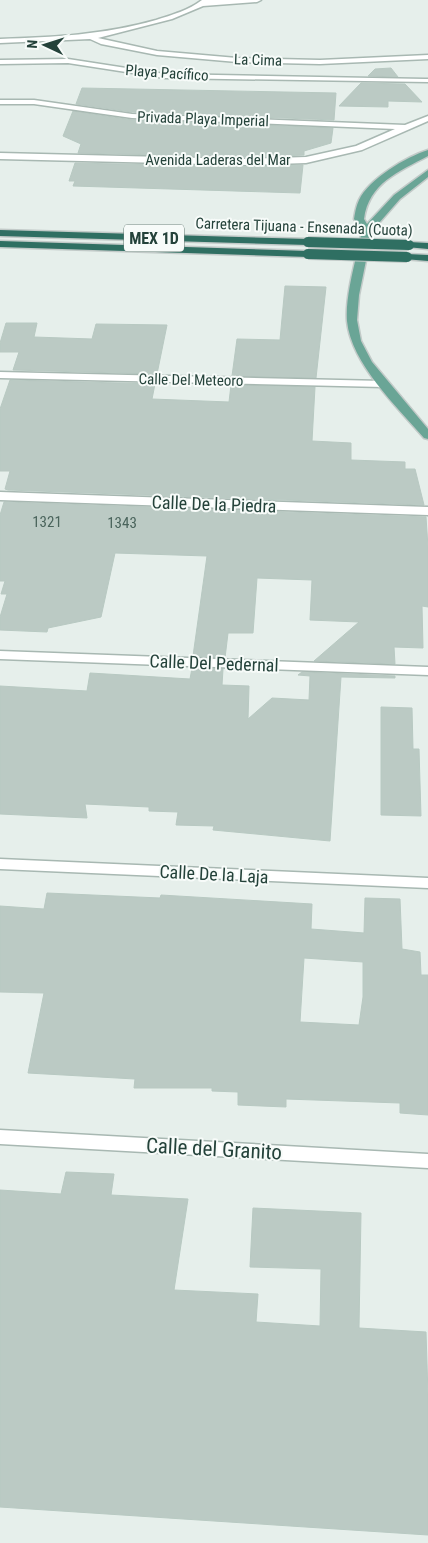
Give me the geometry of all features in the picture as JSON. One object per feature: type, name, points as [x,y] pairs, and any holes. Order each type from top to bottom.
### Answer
[{"type":"highway","name":"Carretera Tijuana - Ensenada (Cuota)","points":[[0,233],[428,246]]},
{"type":"highway","name":"Carretera Tijuana - Ensenada (Cuota)","points":[[0,244],[428,258]]},
{"type":"main road","points":[[367,230],[359,219],[364,199],[381,181],[428,153]]},
{"type":"main road","points":[[428,173],[397,197],[367,230],[354,296],[352,320],[366,363],[428,436]]},
{"type":"street","points":[[0,41],[91,37],[155,22],[204,2],[257,0]]},
{"type":"street","name":"La Cima","points":[[91,37],[101,42],[122,47],[196,57],[276,61],[347,61],[428,57]]},
{"type":"street","name":"Playa Pacífico","points":[[0,62],[68,61],[134,73],[165,76],[425,81]]},
{"type":"street","points":[[347,61],[363,80]]},
{"type":"street","name":"Privada Playa Imperial","points":[[0,102],[34,102],[132,116],[408,127]]},
{"type":"street","name":"Avenida Laderas del Mar","points":[[0,156],[246,162],[288,161],[344,153],[428,118]]},
{"type":"street","name":"Calle Del Meteoro","points":[[0,375],[383,384]]},
{"type":"street","name":"Calle De la Piedra","points":[[0,496],[428,511]]},
{"type":"street","name":"Calle Del Pedernal","points":[[0,655],[428,671]]},
{"type":"street","name":"Calle De la Laja","points":[[0,864],[428,883]]},
{"type":"street","name":"Calle del Granito","points":[[0,1137],[428,1161]]},
{"type":"building","points":[[391,68],[398,77],[368,76],[375,69]]},
{"type":"building","points":[[361,83],[405,84],[422,102],[388,101],[388,107],[339,106]]},
{"type":"building","points":[[82,88],[336,93],[334,120],[132,112],[76,104]]},
{"type":"building","points":[[73,111],[132,120],[333,128],[331,143],[304,151],[304,155],[246,157],[78,153],[81,144],[63,136]]},
{"type":"building","points":[[75,163],[246,167],[303,165],[300,193],[73,186],[75,181],[69,181]]},
{"type":"building","points":[[285,286],[326,287],[316,378],[232,376],[237,339],[280,340]]},
{"type":"building","points":[[6,323],[37,323],[34,337],[92,339],[96,324],[167,325],[157,374],[13,370],[19,352],[0,352],[0,343]]},
{"type":"building","points":[[10,380],[155,384],[152,399],[229,402],[231,385],[315,387],[312,441],[351,443],[351,460],[405,462],[405,469],[415,469],[424,505],[8,490],[5,489],[10,471],[0,471],[0,409]]},
{"type":"building","points":[[4,502],[426,517],[428,607],[422,606],[423,648],[394,647],[395,664],[314,661],[359,622],[310,620],[312,580],[257,578],[253,633],[228,633],[225,658],[193,656],[207,556],[115,553],[101,617],[48,628],[47,632],[0,630],[0,617],[7,594],[1,594],[5,581],[0,581],[0,515]]},
{"type":"building","points":[[192,668],[223,669],[222,685],[249,686],[248,719],[272,698],[309,700],[310,676],[298,675],[302,672],[395,676],[395,678],[341,677],[330,841],[213,830],[214,826],[176,825],[178,812],[149,811],[149,807],[85,804],[87,818],[0,814],[0,686],[87,691],[90,673],[190,679]]},
{"type":"building","points":[[381,707],[412,708],[413,749],[419,749],[421,816],[381,815]]},
{"type":"building","points":[[47,893],[160,898],[161,895],[312,904],[311,929],[364,933],[365,898],[400,899],[402,949],[420,952],[421,975],[428,975],[428,1115],[400,1113],[400,1103],[286,1099],[286,1107],[238,1105],[238,1092],[212,1091],[212,1088],[134,1088],[135,1079],[28,1073],[44,993],[0,992],[0,906],[44,909]],"holes":[[[304,958],[363,962],[363,997],[359,1025],[300,1022]]]},
{"type":"building","points":[[66,1172],[114,1174],[111,1195],[188,1199],[174,1290],[258,1294],[256,1322],[320,1326],[321,1269],[250,1267],[253,1208],[361,1213],[359,1328],[426,1332],[428,1535],[0,1507],[0,1190],[61,1194]]}]
